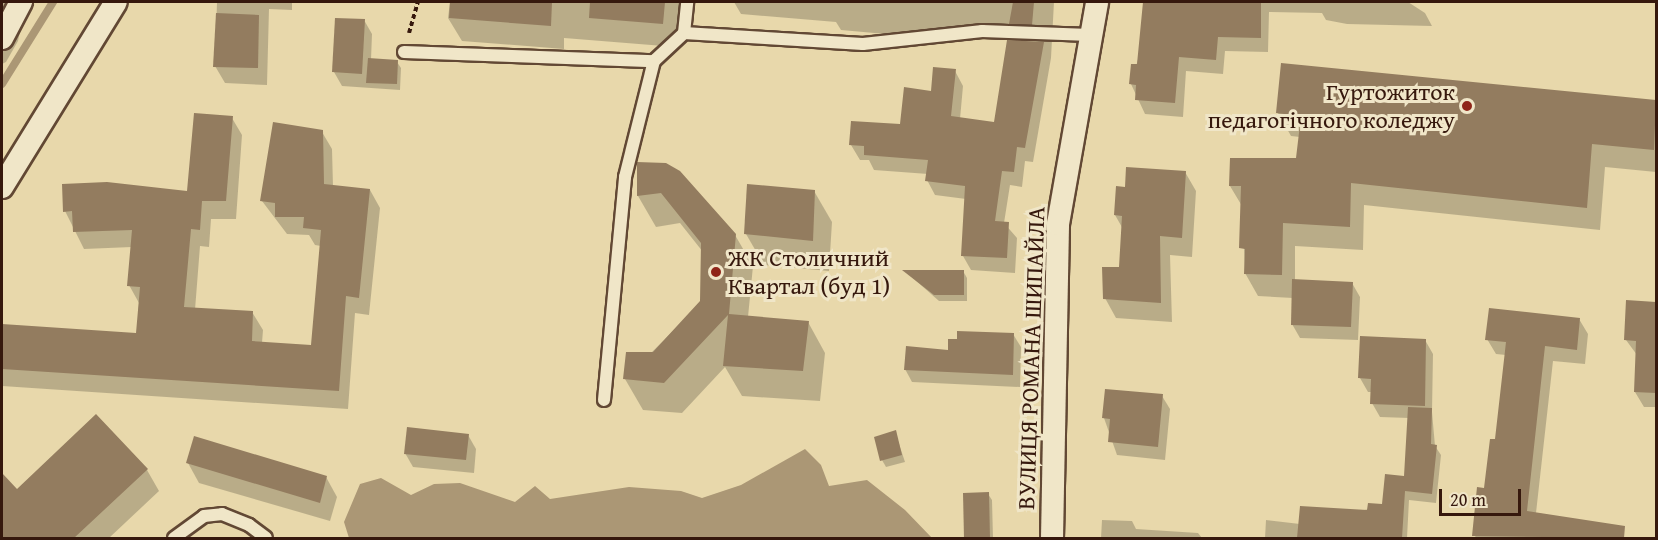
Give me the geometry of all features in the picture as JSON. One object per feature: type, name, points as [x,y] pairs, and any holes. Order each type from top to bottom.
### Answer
[{"type":"street","points":[[2,38],[21,2]]},
{"type":"street","points":[[2,187],[116,2]]},
{"type":"street","name":"ВУЛИЦЯ РОМАНА ШИПАЙЛА","points":[[1052,538],[1058,224],[1097,2]]},
{"type":"lane","points":[[604,400],[625,177],[654,61],[684,33],[687,2]]},
{"type":"lane","points":[[684,33],[863,44],[982,31],[1090,35]]},
{"type":"lane","points":[[404,52],[654,61]]},
{"type":"lane","points":[[174,538],[204,516],[222,514],[249,525],[266,538]]},
{"type":"path","points":[[404,52],[418,2]]},
{"type":"shaded area","points":[[805,449],[821,465],[829,486],[867,480],[905,510],[932,538],[349,538],[344,522],[360,484],[381,478],[411,495],[434,484],[460,483],[515,502],[535,486],[550,499],[629,487],[681,491],[702,498],[741,485]]},
{"type":"building","points":[[450,2],[552,2],[551,26],[449,18]]},
{"type":"building","points":[[590,2],[665,2],[663,24],[589,18]]},
{"type":"building","points":[[1013,2],[1034,2],[1032,25],[1009,24]]},
{"type":"building","points":[[1143,2],[1261,2],[1261,38],[1218,37],[1216,60],[1179,57],[1175,103],[1135,100],[1136,85],[1129,84],[1131,64],[1137,64]]},
{"type":"building","points":[[216,13],[259,15],[258,68],[213,67]]},
{"type":"building","points":[[335,18],[365,19],[362,74],[332,72]]},
{"type":"building","points":[[1007,40],[1044,42],[1025,148],[1017,147],[1014,172],[1002,171],[995,221],[1009,222],[1007,258],[961,256],[965,186],[925,181],[928,160],[864,155],[864,146],[849,145],[851,121],[900,124],[904,87],[931,91],[933,67],[956,69],[951,116],[994,122]]},
{"type":"building","points":[[368,58],[398,60],[397,84],[366,83]]},
{"type":"building","points":[[1281,63],[1656,100],[1654,150],[1592,144],[1587,208],[1351,183],[1350,227],[1283,223],[1282,275],[1244,274],[1245,249],[1239,248],[1241,186],[1229,186],[1230,158],[1296,158],[1301,116],[1276,113]]},
{"type":"building","points":[[194,113],[233,116],[226,201],[202,201],[200,230],[191,229],[184,307],[253,311],[252,341],[311,345],[321,230],[303,228],[304,217],[275,217],[275,203],[260,201],[273,122],[323,130],[324,184],[370,189],[359,298],[346,296],[339,391],[2,369],[2,324],[136,333],[140,287],[127,286],[132,230],[73,232],[72,211],[63,212],[62,184],[107,182],[187,191]]},
{"type":"building","name":"ЖК Столичний Квартал (буд 1)","points":[[637,162],[666,163],[680,171],[736,234],[729,314],[809,321],[803,371],[723,366],[728,315],[664,383],[623,379],[626,352],[653,352],[700,301],[701,243],[661,193],[637,196]]},
{"type":"building","points":[[1126,167],[1186,171],[1182,238],[1160,236],[1161,303],[1103,299],[1102,267],[1119,267],[1122,216],[1114,215],[1116,186],[1125,187]]},
{"type":"building","points":[[747,184],[815,190],[813,241],[744,234]]},
{"type":"building","points":[[902,270],[964,270],[964,295],[934,295]]},
{"type":"building","points":[[1292,279],[1353,282],[1351,327],[1291,325]]},
{"type":"building","points":[[1626,300],[1656,302],[1656,393],[1634,392],[1636,341],[1624,340]]},
{"type":"building","points":[[1489,308],[1580,318],[1577,350],[1545,346],[1527,511],[1625,526],[1624,538],[1472,536],[1477,487],[1484,488],[1490,439],[1495,439],[1506,342],[1485,340]]},
{"type":"building","points":[[957,331],[1014,333],[1013,375],[904,370],[906,346],[948,350],[948,339],[957,339]]},
{"type":"building","points":[[1360,336],[1426,339],[1425,406],[1370,404],[1371,379],[1358,378]]},
{"type":"building","points":[[1105,389],[1163,394],[1158,447],[1108,442],[1110,419],[1102,418]]},
{"type":"building","points":[[1408,407],[1432,408],[1431,444],[1437,445],[1432,494],[1405,491],[1402,538],[1297,538],[1300,506],[1367,510],[1368,503],[1382,504],[1385,474],[1404,476]]},
{"type":"building","points":[[96,414],[148,469],[74,538],[2,538],[2,473],[17,489]]},
{"type":"building","points":[[407,427],[469,434],[466,460],[404,454]]},
{"type":"building","points":[[896,430],[902,455],[880,461],[874,437]]},
{"type":"building","points":[[194,436],[327,476],[320,503],[186,463]]},
{"type":"building","points":[[989,492],[990,538],[964,538],[963,493]]},
{"type":"waterway","points":[[2,84],[53,2]]},
{"type":"place","name":"Гуртожиток педагогічного коледжу","points":[[1467,106]]},
{"type":"place","name":"ЖК Столичний Квартал (буд 1)","points":[[716,272]]}]
